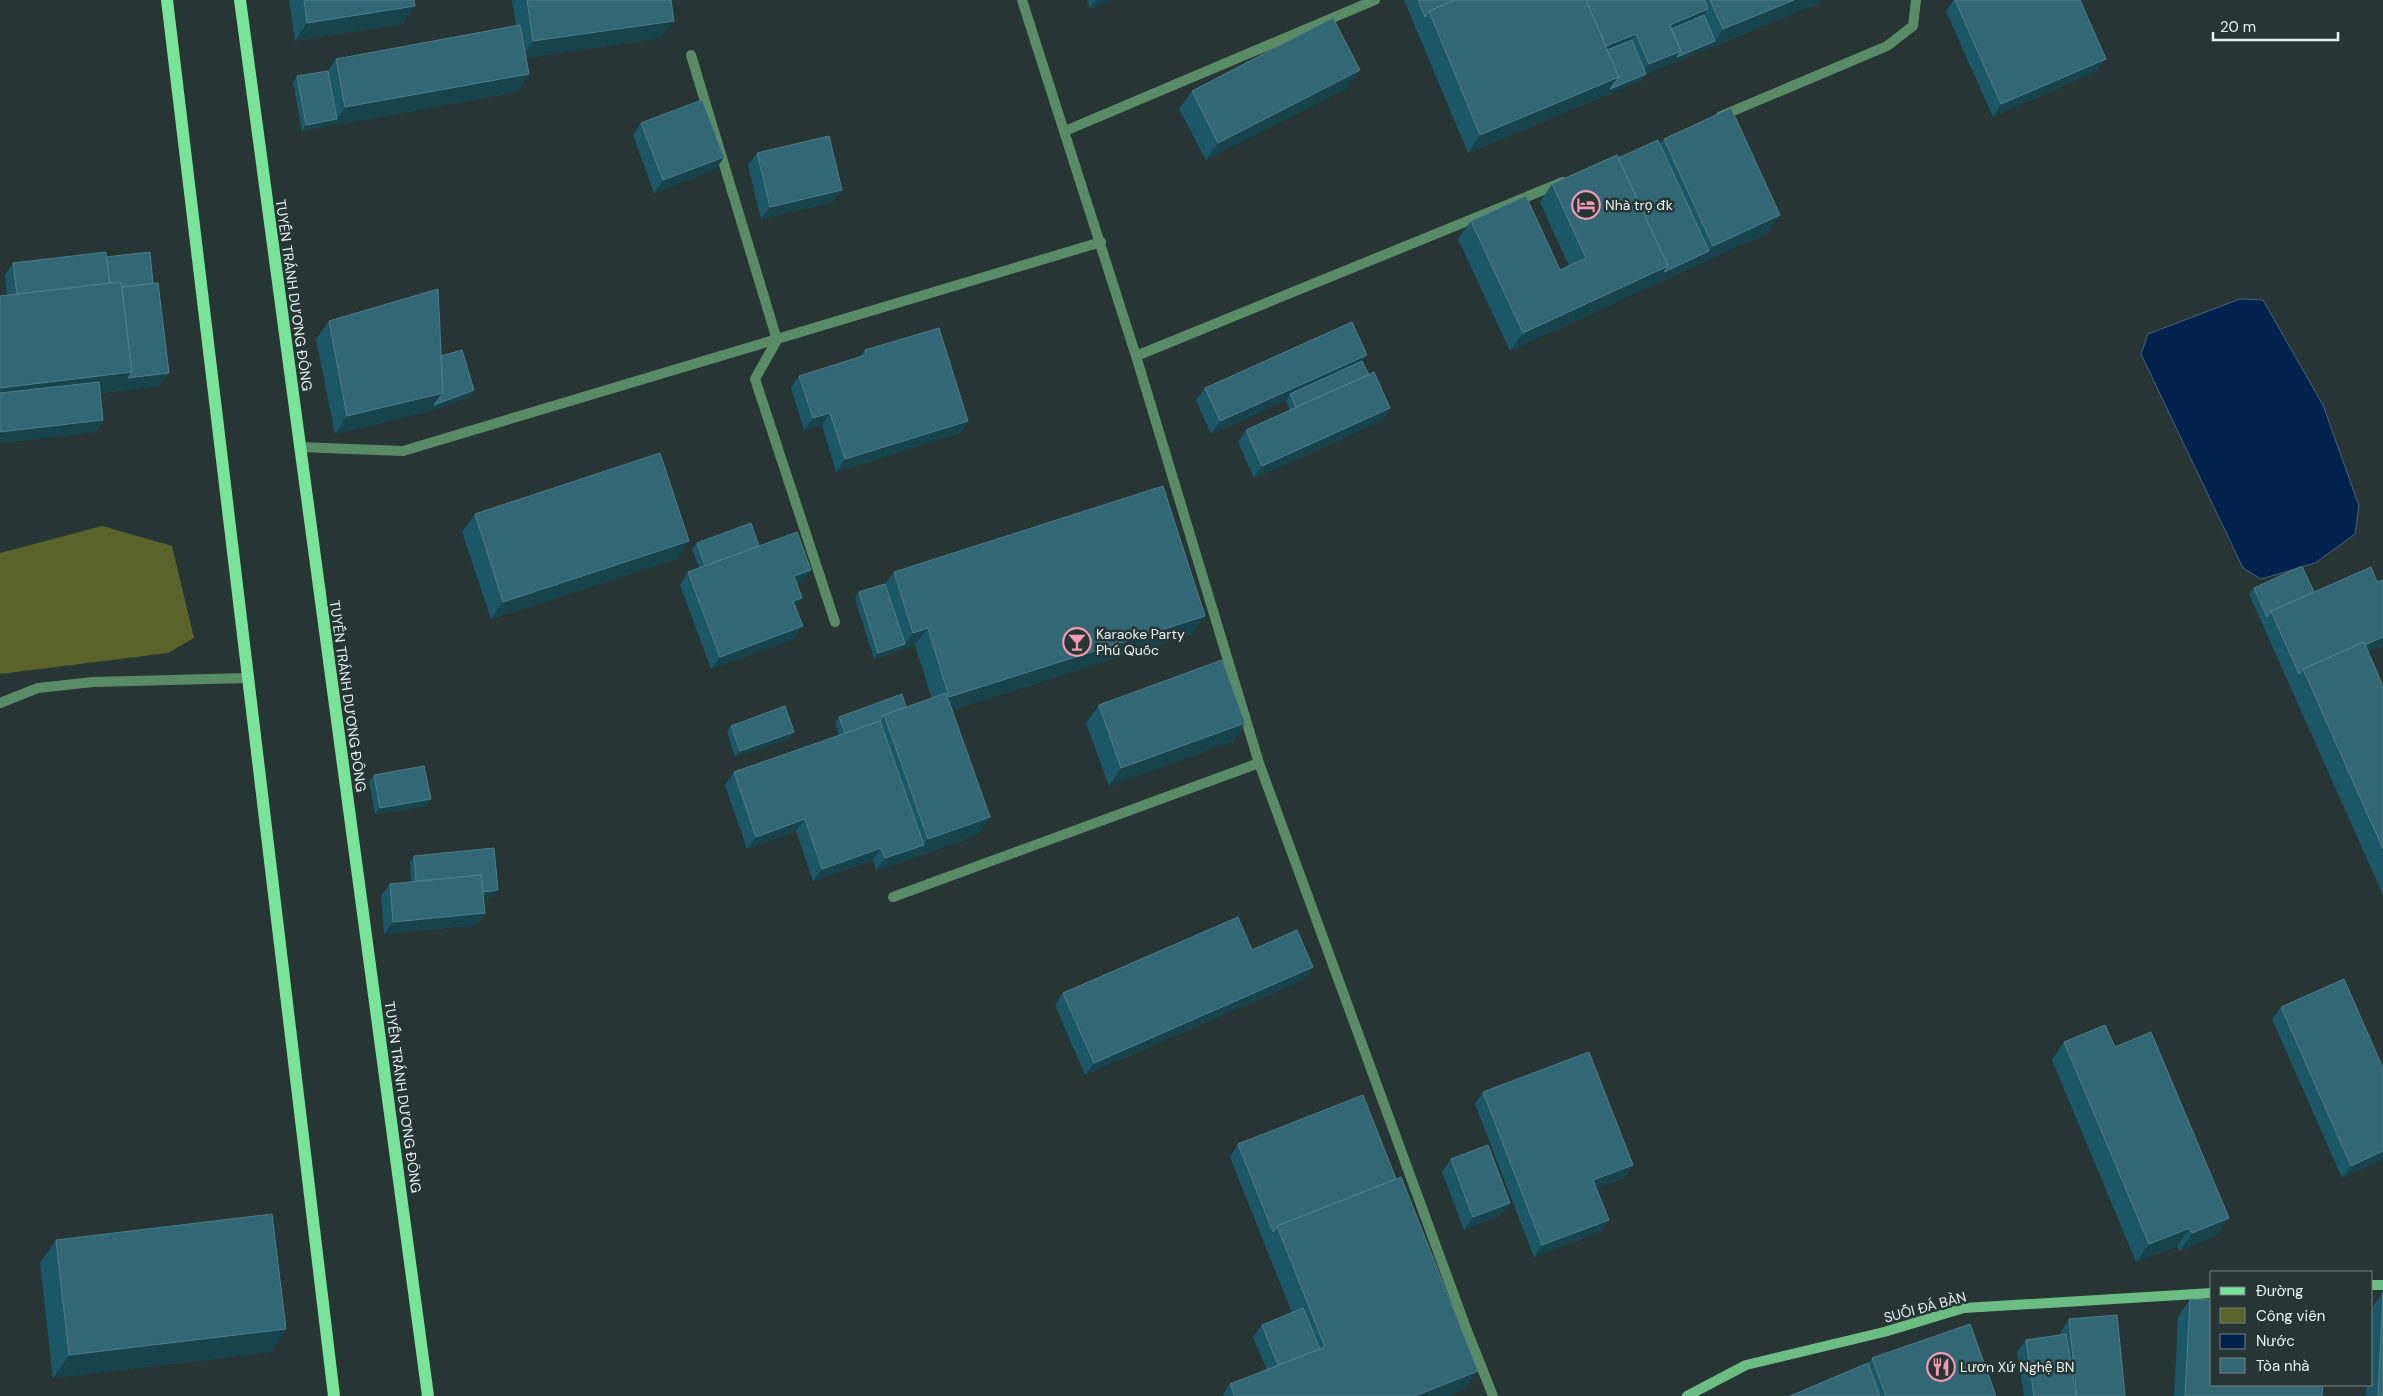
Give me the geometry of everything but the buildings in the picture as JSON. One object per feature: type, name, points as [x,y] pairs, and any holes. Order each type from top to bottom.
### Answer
[{"type":"main road","points":[[167,0],[334,1396]]},
{"type":"main road","name":"TUYẾN TRÁNH DƯƠNG ĐÔNG","points":[[240,0],[428,1396]]},
{"type":"street","points":[[1022,0],[1101,242],[1259,763],[1466,1328],[1493,1396]]},
{"type":"street","points":[[1065,130],[1375,0]]},
{"type":"street","points":[[1707,121],[1887,46],[1913,26],[1916,0]]},
{"type":"street","points":[[691,55],[777,340],[755,379],[835,622]]},
{"type":"street","points":[[1136,356],[1572,178]]},
{"type":"street","points":[[299,447],[403,452],[1101,242]]},
{"type":"street","points":[[0,703],[38,688],[93,682],[247,678]]},
{"type":"street","points":[[893,897],[1259,763]]},
{"type":"street","name":"SUỐI ĐÁ BÀN","points":[[1687,1396],[1746,1365],[1884,1332],[1964,1308],[2210,1293]]},
{"type":"green space","points":[[102,526],[172,546],[194,638],[168,653],[0,674],[0,553]]},
{"type":"water","points":[[2240,299],[2263,300],[2323,405],[2359,506],[2355,534],[2315,563],[2261,579],[2243,568],[2141,354],[2148,334]]},
{"type":"place","name":"Nhà trọ đk","points":[[1586,205]]},
{"type":"place","name":"Karaoke Party Phú Quốc","points":[[1077,642]]},
{"type":"place","name":"Lươn Xứ Nghệ BN","points":[[1941,1367]]}]
